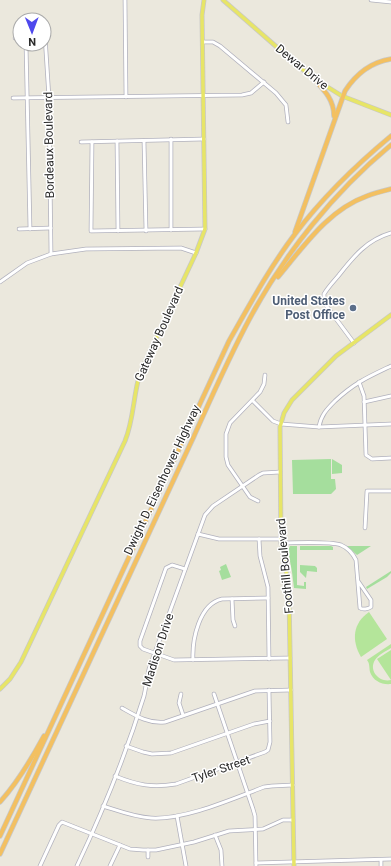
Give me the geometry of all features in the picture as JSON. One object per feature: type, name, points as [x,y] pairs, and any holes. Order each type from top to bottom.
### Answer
[{"type":"highway","points":[[294,235],[324,152],[342,96],[361,72],[375,64],[391,59]]},
{"type":"highway","points":[[311,76],[332,100],[334,119]]},
{"type":"highway","name":"Dwight D. Eisenhower Highway","points":[[0,836],[230,341],[262,282],[309,216],[362,160],[391,136]]},
{"type":"highway","name":"Dwight D. Eisenhower Highway","points":[[0,854],[191,443],[222,372],[251,317],[290,254],[319,218],[347,187],[391,145]]},
{"type":"highway","points":[[268,289],[317,231],[332,217],[349,205],[367,196],[391,189]]},
{"type":"highway","points":[[0,802],[27,768],[65,696]]},
{"type":"main road","name":"Gateway Boulevard","points":[[0,689],[10,679],[21,662],[125,441],[132,417],[135,390],[140,373],[196,253],[205,229],[202,15],[204,0]]},
{"type":"main road","name":"Dewar Drive","points":[[223,0],[327,88],[342,96],[391,115]]},
{"type":"main road","name":"Foothill Boulevard","points":[[294,864],[288,591],[281,541],[281,424],[284,413],[292,400],[336,356],[391,315]]},
{"type":"street","points":[[125,0],[126,97]]},
{"type":"street","points":[[371,0],[391,2]]},
{"type":"street","points":[[203,42],[213,42],[220,46],[276,93],[286,105],[288,122]]},
{"type":"street","points":[[26,52],[30,229]]},
{"type":"street","name":"Bordeaux Boulevard","points":[[46,52],[51,254]]},
{"type":"street","points":[[13,98],[204,96],[247,94],[255,91],[264,82]]},
{"type":"street","points":[[171,139],[171,230]]},
{"type":"street","points":[[81,142],[204,139]]},
{"type":"street","points":[[117,141],[118,231]]},
{"type":"street","points":[[144,141],[146,231]]},
{"type":"street","points":[[92,142],[92,231],[205,229]]},
{"type":"street","points":[[19,229],[51,228]]},
{"type":"street","points":[[354,342],[325,304],[324,294],[352,258],[363,247],[379,237],[391,233]]},
{"type":"street","points":[[0,282],[27,263],[51,254],[86,248],[182,248],[196,253]]},
{"type":"street","points":[[319,427],[320,420],[326,410],[347,389],[391,366]]},
{"type":"street","points":[[258,502],[250,497],[242,487],[226,461],[226,434],[230,423],[252,401],[262,388],[265,375]]},
{"type":"street","points":[[358,382],[363,392],[366,453],[368,457],[372,459],[391,458]]},
{"type":"street","points":[[364,402],[391,396]]},
{"type":"street","points":[[252,401],[273,421],[281,424],[319,427],[391,424]]},
{"type":"street","name":"Madison Drive","points":[[77,866],[92,834],[126,746],[155,654],[205,515],[210,509],[259,475],[263,473],[280,472]]},
{"type":"street","points":[[365,528],[367,491],[391,491]]},
{"type":"street","points":[[198,534],[214,539],[259,539],[341,545],[350,552],[356,560],[360,608],[369,609],[371,607],[371,600],[358,581]]},
{"type":"street","points":[[259,539],[260,556],[267,581],[269,659]]},
{"type":"street","points":[[186,569],[174,565],[170,565],[166,568],[140,644],[143,649],[174,660],[290,658]]},
{"type":"street","points":[[193,660],[193,644],[205,610],[210,605],[218,600],[268,598]]},
{"type":"street","points":[[232,599],[233,620],[235,626]]},
{"type":"street","name":"Tyler Street","points":[[115,776],[144,786],[164,786],[176,784],[261,755],[268,750],[270,742],[270,690]]},
{"type":"street","points":[[122,708],[136,717],[151,722],[165,722],[255,691],[291,690]]},
{"type":"street","points":[[181,694],[180,703],[183,715]]},
{"type":"street","points":[[214,694],[255,816],[256,864],[294,864],[391,859]]},
{"type":"street","points":[[126,746],[143,752],[161,754],[170,753],[254,724],[270,721]]},
{"type":"street","points":[[103,806],[138,817],[152,818],[177,816],[272,786],[293,785]]},
{"type":"street","points":[[177,816],[186,866]]},
{"type":"street","points":[[40,866],[59,825],[62,822],[130,849],[148,850],[194,842],[236,829],[256,829],[269,827],[283,820],[293,820]]},
{"type":"street","points":[[215,835],[221,850],[222,866]]},
{"type":"street","points":[[110,866],[120,845]]},
{"type":"street","points":[[148,850],[148,857]]},
{"type":"street","points":[[381,860],[381,866]]},
{"type":"green space","points":[[331,459],[331,479],[335,479],[336,489],[331,494],[293,494],[292,460]]},
{"type":"green space","points":[[332,459],[342,465],[342,473],[332,474]]},
{"type":"green space","points":[[290,546],[297,546],[297,585],[304,586],[304,582],[306,582],[306,589],[294,588],[288,550]]},
{"type":"green space","points":[[300,546],[331,546],[333,547],[333,550],[300,550]]},
{"type":"green space","points":[[347,546],[371,546],[357,555]]},
{"type":"green space","points":[[226,564],[231,577],[222,580],[219,571],[221,570],[220,567]]},
{"type":"green space","points":[[300,565],[315,566],[317,568],[317,572],[307,571],[306,578],[300,572]]},
{"type":"green space","points":[[391,571],[387,577],[367,589],[366,587]]},
{"type":"green space","points":[[369,612],[387,639],[361,657],[356,644],[355,632],[360,621]]},
{"type":"green space","points":[[391,644],[391,648],[378,656],[373,664],[374,672],[379,678],[383,680],[391,680],[391,684],[384,684],[373,678],[367,660]]},
{"type":"green space","points":[[391,650],[391,680],[377,659]]},
{"type":"place","name":"United States Post Office","points":[[353,308]]}]
